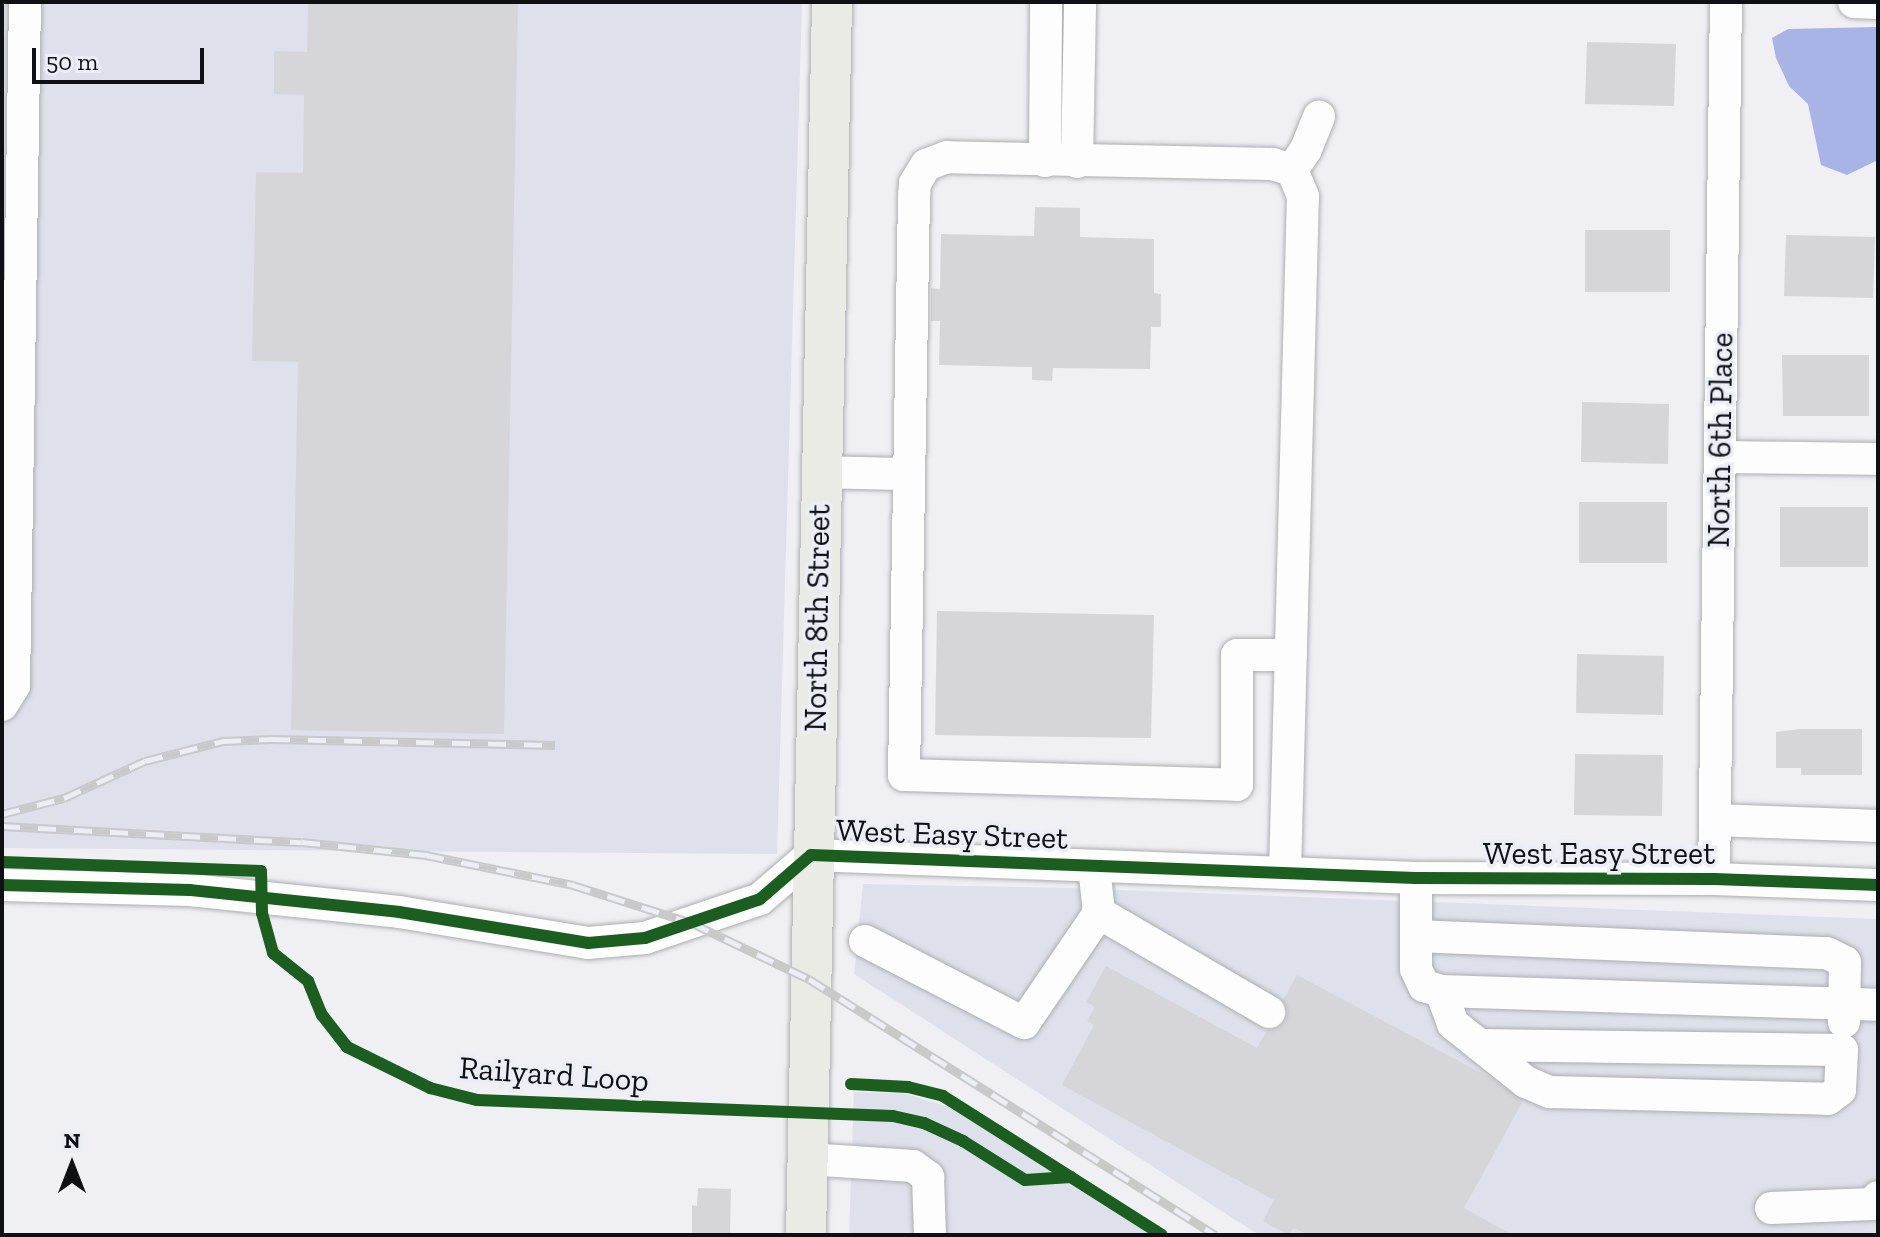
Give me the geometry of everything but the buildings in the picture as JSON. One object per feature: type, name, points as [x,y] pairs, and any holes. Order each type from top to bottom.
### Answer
[{"type":"main road","name":"North 8th Street","points":[[806,1235],[811,855],[832,2]]},
{"type":"street","points":[[2,705],[14,686],[25,2]]},
{"type":"street","points":[[1045,161],[1046,2]]},
{"type":"street","points":[[1077,162],[1080,2]]},
{"type":"street","name":"North 6th Place","points":[[1714,879],[1726,2]]},
{"type":"street","points":[[1854,2],[1878,3]]},
{"type":"street","points":[[1292,170],[1306,149],[1319,116]]},
{"type":"street","points":[[1291,655],[1237,655],[1237,785],[904,775],[915,183],[926,165],[947,157],[1272,164],[1292,170]]},
{"type":"street","points":[[1285,873],[1303,196],[1292,170]]},
{"type":"street","points":[[1720,457],[1878,459]]},
{"type":"street","points":[[820,472],[909,474]]},
{"type":"street","points":[[1715,820],[1878,826]]},
{"type":"street","name":"West Easy Street","points":[[2,885],[190,890],[399,912],[588,943],[645,938],[760,899],[811,855],[1416,878],[1714,879],[1878,885]]},
{"type":"street","points":[[865,941],[1024,1023],[1099,913],[1094,866]]},
{"type":"street","points":[[1416,878],[1416,969],[1424,986],[1441,991],[1878,1005]]},
{"type":"street","points":[[1099,913],[1269,1012]]},
{"type":"street","points":[[1416,936],[1827,953],[1845,962],[1846,1004],[1840,1090],[1828,1099],[1550,1092],[1526,1082],[1453,1024],[1441,991]]},
{"type":"street","points":[[1479,1045],[1842,1050]]},
{"type":"street","points":[[807,1159],[913,1166],[928,1177],[930,1235]]},
{"type":"street","points":[[1771,1208],[1872,1204],[1878,1197]]},
{"type":"shaded area","points":[[2,2],[802,2],[777,854],[2,848]]},
{"type":"shaded area","points":[[863,884],[1069,888],[1878,919],[1878,1235],[1259,1235],[854,974]]},
{"type":"shaded area","points":[[854,1092],[903,1093],[949,1107],[1151,1235],[849,1235]]},
{"type":"water","points":[[1878,27],[1878,160],[1847,175],[1821,165],[1808,104],[1789,86],[1776,58],[1772,38],[1788,29]]},
{"type":"railway","points":[[2,814],[64,798],[145,761],[223,741],[272,739],[555,745]]},
{"type":"railway","points":[[2,826],[302,842],[426,855],[573,885],[692,923],[809,979],[1215,1235]]},
{"type":"cycle path","points":[[2,885],[190,890],[399,912],[588,943],[645,938],[760,899],[811,855],[1416,878],[1714,879],[1878,885]]},
{"type":"cycle path","name":"Railyard Loop","points":[[2,862],[261,871],[262,913],[273,953],[308,981],[322,1015],[347,1047],[430,1088],[477,1100],[893,1116],[924,1123],[963,1141],[1025,1180],[1071,1177]]},
{"type":"cycle path","points":[[851,1084],[908,1087],[943,1096],[1162,1235]]}]
